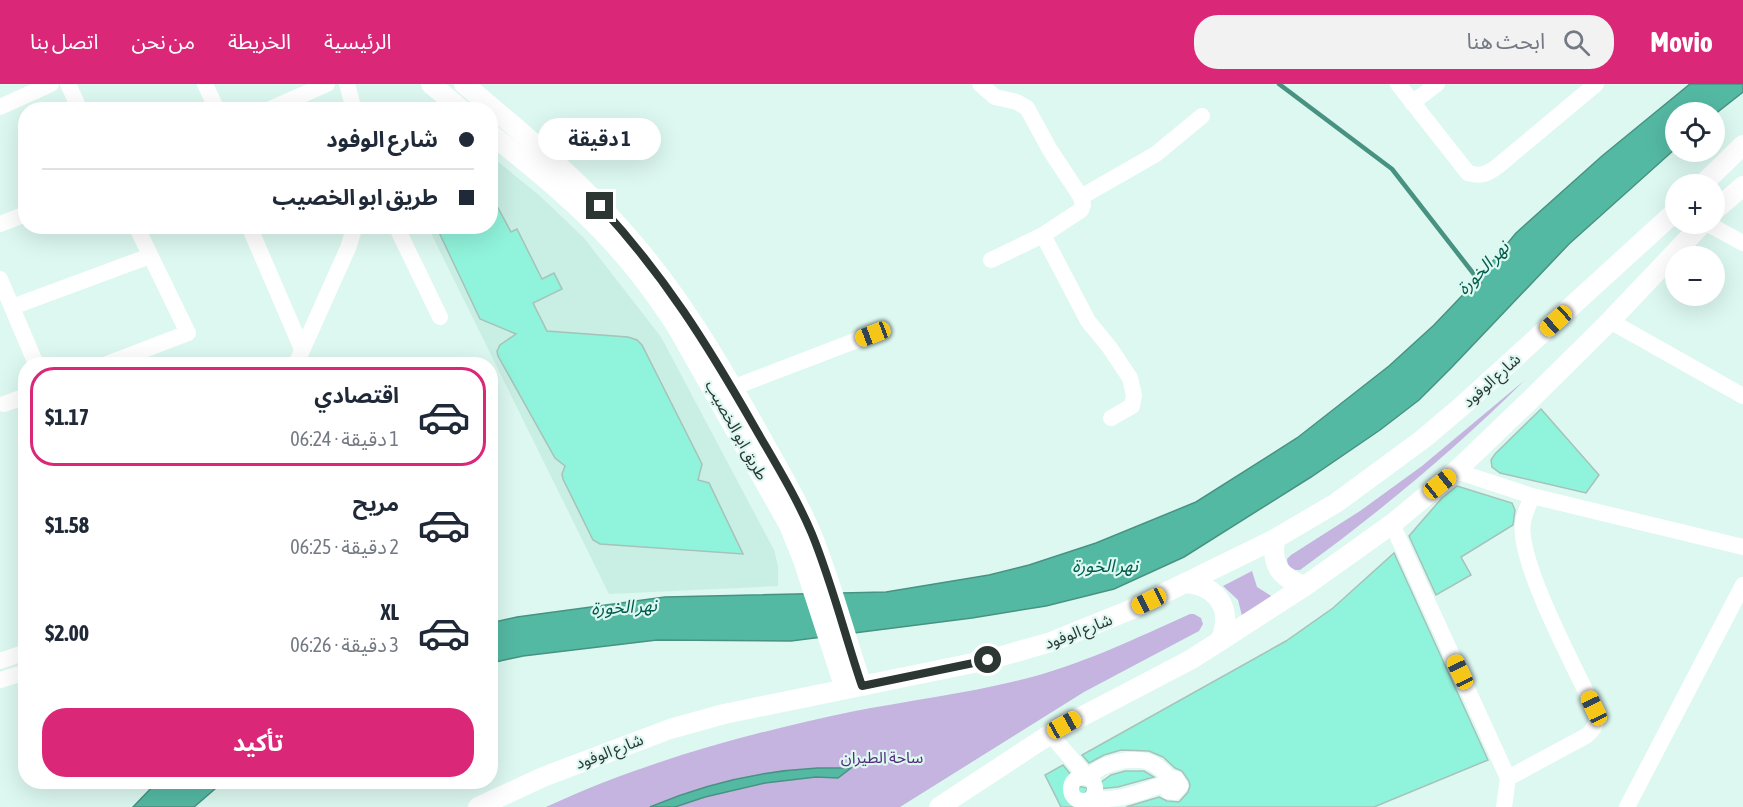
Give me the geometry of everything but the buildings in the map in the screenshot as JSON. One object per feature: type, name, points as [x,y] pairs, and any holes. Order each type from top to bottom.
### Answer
[{"type":"main road","points":[[430,84],[452,102]]},
{"type":"main road","name":"طريق ابو الخصيب","points":[[464,84],[482,102]]},
{"type":"main road","name":"طريق ابو الخصيب","points":[[498,118],[555,174],[651,288],[678,327],[780,508],[821,587]]},
{"type":"main road","name":"طريق ابو الخصيب","points":[[498,138],[600,206],[648,260],[690,319],[732,388],[804,517],[821,587],[853,687]]},
{"type":"main road","points":[[1713,174],[1743,145]]},
{"type":"main road","points":[[1725,202],[1743,186]]},
{"type":"main road","name":"شارع الوفود","points":[[478,807],[543,777],[670,729],[724,714],[988,660],[1042,645],[1096,625],[1187,583],[1275,539],[1346,496],[1423,439],[1665,221]]},
{"type":"main road","points":[[943,806],[1050,734],[1190,660],[1305,586],[1392,524],[1456,471],[1610,321],[1693,234]]},
{"type":"main road","points":[[1275,539],[1275,558],[1283,575],[1305,586]]},
{"type":"main road","points":[[1187,583],[1199,584],[1209,589],[1224,607],[1225,630],[1220,641]]},
{"type":"street","points":[[2,102],[51,84]]},
{"type":"street","points":[[68,84],[76,102]]},
{"type":"street","points":[[205,84],[213,102]]},
{"type":"street","points":[[286,102],[327,84]]},
{"type":"street","points":[[347,84],[352,102]]},
{"type":"street","points":[[980,84],[995,97],[1017,102],[1027,108],[1050,150],[1081,197],[1083,205],[1080,210],[1043,235],[991,260]]},
{"type":"street","points":[[1398,84],[1468,173],[1478,176],[1487,174],[1498,166],[1596,84]]},
{"type":"street","points":[[1412,103],[1437,84]]},
{"type":"street","points":[[1081,197],[1156,154],[1202,116]]},
{"type":"street","points":[[0,224],[18,217]]},
{"type":"street","points":[[1725,233],[1743,243]]},
{"type":"street","points":[[125,357],[188,333],[140,234]]},
{"type":"street","points":[[252,234],[302,349]]},
{"type":"street","points":[[299,357],[352,234]]},
{"type":"street","points":[[400,234],[440,317]]},
{"type":"street","points":[[1043,235],[1088,321],[1130,378],[1134,395],[1132,406],[1111,418]]},
{"type":"street","points":[[12,307],[150,256]]},
{"type":"street","points":[[0,279],[33,357]]},
{"type":"street","points":[[1610,321],[1743,396]]},
{"type":"street","points":[[732,388],[873,334]]},
{"type":"street","points":[[4,404],[18,399]]},
{"type":"street","points":[[1456,471],[1532,496],[1743,547]]},
{"type":"street","points":[[1508,778],[1586,736],[1595,727],[1597,720],[1594,708],[1536,582],[1526,552],[1522,523],[1532,496]]},
{"type":"street","points":[[1392,524],[1508,778],[1504,807]]},
{"type":"street","points":[[1627,807],[1743,585]]},
{"type":"street","points":[[0,662],[18,655]]},
{"type":"street","points":[[0,680],[18,674]]},
{"type":"street","points":[[1050,734],[1086,777]]},
{"type":"street","points":[[1127,761],[1146,761],[1162,768],[1167,781],[1121,798],[1087,802],[1078,800],[1073,796],[1071,790],[1072,783],[1086,777],[1103,766],[1127,761]]},
{"type":"shaded area","points":[[498,162],[540,196],[584,238],[661,337],[774,550],[778,566],[778,586],[609,594],[498,369],[498,357],[492,357],[431,234],[498,234]]},
{"type":"green space","points":[[1525,380],[1444,455],[1359,526],[1300,570],[1288,566],[1287,559],[1291,555],[1360,511],[1422,466]]},
{"type":"green space","points":[[1252,571],[1257,587],[1273,597],[1242,616],[1238,600],[1223,586]]},
{"type":"green space","name":"ساحة الطيران","points":[[1190,614],[1201,618],[1203,624],[1199,631],[1084,692],[900,807],[546,807],[620,776],[734,740],[850,712],[978,689],[1042,674],[1106,651]]},
{"type":"water","name":"نهر الخورة","points":[[1690,84],[1743,84],[1743,92],[1725,106],[1725,102],[1668,102]]},
{"type":"water","name":"نهر الخورة","points":[[1665,104],[1665,158],[1569,244],[1419,400],[1311,477],[1184,557],[1114,589],[1046,606],[972,618],[791,641],[657,640],[523,656],[498,661],[498,621],[665,597],[886,592],[989,575],[1029,565],[1096,543],[1196,502],[1297,438],[1389,366],[1434,325],[1478,279],[1516,233],[1602,156]]},
{"type":"water","points":[[851,768],[838,778],[816,777],[765,783],[705,797],[675,807],[650,807],[732,780],[775,772]]},
{"type":"water","points":[[150,789],[215,789],[194,807],[133,807]]},
{"type":"waterway","points":[[1279,84],[1392,169],[1480,282]]},
{"type":"route","points":[[600,206],[625,232],[670,289],[732,388],[795,498],[819,554],[862,686],[988,660]]}]
